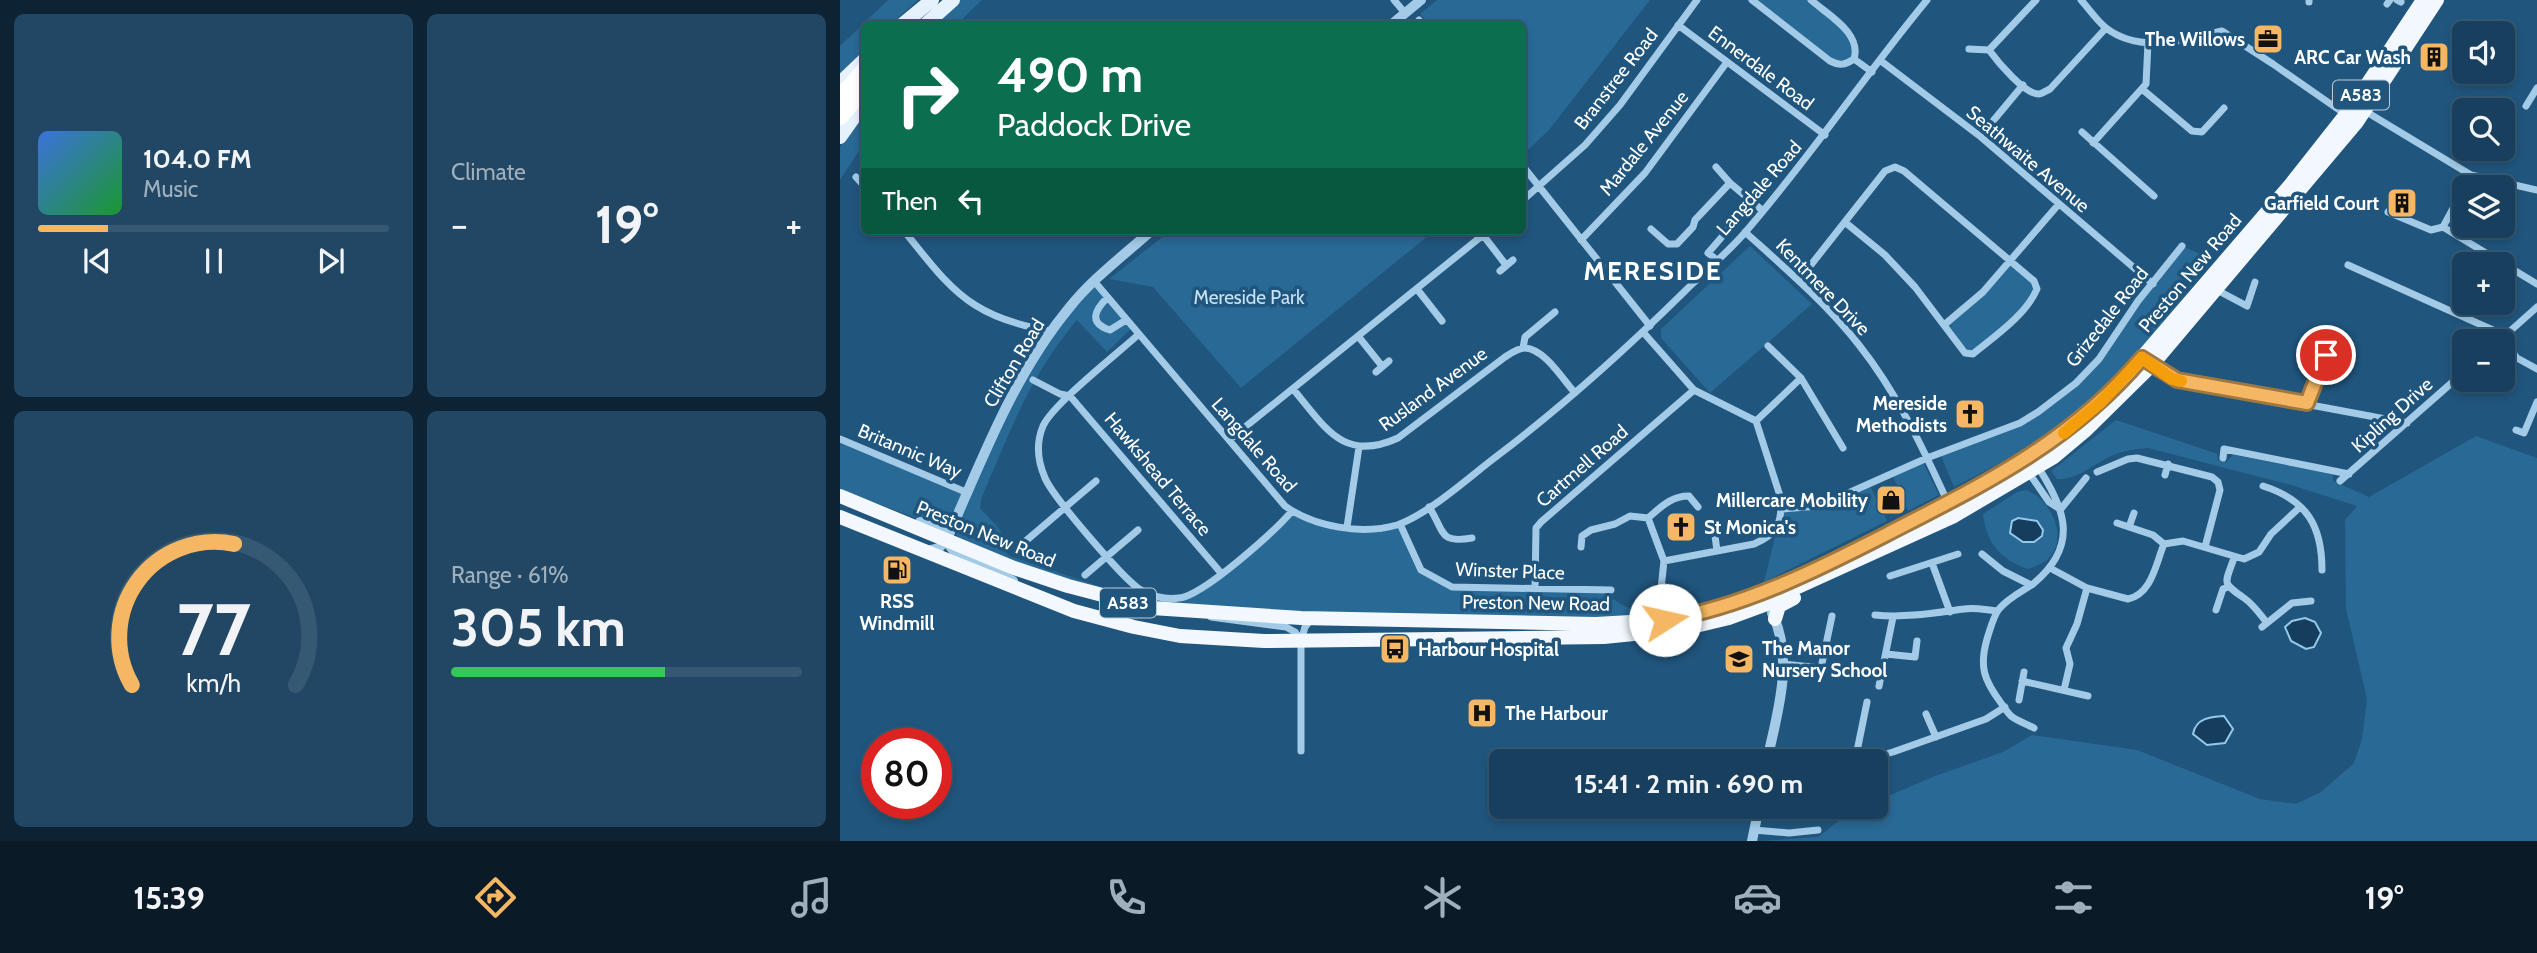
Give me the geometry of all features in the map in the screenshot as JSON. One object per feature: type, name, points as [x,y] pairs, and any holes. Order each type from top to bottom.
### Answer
[{"type":"highway","name":"Preston New Road","points":[[2147,362],[2291,184],[2356,113],[2423,0]]},
{"type":"highway","name":"Preston New Road","points":[[840,517],[1042,599],[1119,624],[1180,636],[1242,641],[1604,637],[1701,626],[1842,568],[2030,464],[2126,377],[2147,362],[2216,289],[2356,113],[2437,0]]},
{"type":"highway","points":[[840,97],[861,72]]},
{"type":"highway","points":[[840,117],[861,92]]},
{"type":"highway","name":"Preston New Road","points":[[840,496],[1014,568],[1080,590],[1152,608],[1312,618],[1583,624],[1665,620],[1765,598],[1863,547],[1951,509]]},
{"type":"highway","name":"A583","points":[[1775,619],[1777,610],[1784,603],[1834,578],[1842,568]]},
{"type":"main road","points":[[907,21],[932,0]]},
{"type":"main road","points":[[912,21],[932,0]]},
{"type":"main road","points":[[929,21],[953,0]]},
{"type":"main road","points":[[840,83],[861,63]]},
{"type":"main road","points":[[840,137],[861,107]]},
{"type":"street","points":[[1394,0],[1405,13]]},
{"type":"street","points":[[1396,21],[1420,0]]},
{"type":"street","name":"Branstree Road","points":[[1526,197],[1585,145],[1620,105],[1697,0]]},
{"type":"street","points":[[1752,0],[1830,61],[1838,65],[1854,59],[1857,51],[1852,36],[1811,0]]},
{"type":"street","points":[[1969,49],[1989,50],[2036,0]]},
{"type":"street","points":[[2081,0],[2106,28],[2123,37],[2148,43],[2182,41],[2222,31]]},
{"type":"street","name":"Langdale Road","points":[[1094,281],[1285,506],[1319,523],[1385,528],[1400,523],[1429,507],[1519,440],[1650,326],[1717,260],[1745,232],[1825,135],[1926,1]]},
{"type":"street","points":[[2220,20],[2219,27],[2222,31],[2273,64],[2356,113],[2471,175]]},
{"type":"street","name":"Ennerdale Road","points":[[1678,25],[1825,135]]},
{"type":"street","points":[[1989,50],[2000,66],[2023,85],[2040,94],[2050,89],[2106,28]]},
{"type":"street","points":[[2093,142],[2146,84],[2148,43]]},
{"type":"street","points":[[1854,59],[1872,72]]},
{"type":"street","name":"Seathwaite Avenue","points":[[1881,61],[1981,136],[2152,284]]},
{"type":"street","name":"Mardale Avenue","points":[[1581,240],[1645,173],[1727,62]]},
{"type":"street","points":[[1988,127],[2023,85]]},
{"type":"street","points":[[2526,106],[2537,88]]},
{"type":"street","points":[[2142,89],[2192,131],[2202,132],[2224,108]]},
{"type":"street","points":[[2082,132],[2154,196]]},
{"type":"street","points":[[1716,167],[1730,183],[1763,211]]},
{"type":"street","points":[[1799,280],[1885,171],[1895,167],[1904,171],[2034,281],[2037,289],[2034,297],[2006,326],[1973,354],[1965,353],[1915,287],[1885,255],[1846,223]]},
{"type":"street","points":[[1526,169],[1650,326]]},
{"type":"street","points":[[856,177],[861,183]]},
{"type":"street","points":[[1664,252],[1670,245],[1677,244],[1693,227],[1695,220],[1730,183]]},
{"type":"street","points":[[2515,185],[2537,190]]},
{"type":"street","points":[[1717,260],[1708,253],[1752,202]]},
{"type":"street","points":[[1944,325],[1983,292],[2058,205]]},
{"type":"street","points":[[2443,227],[2452,210]]},
{"type":"street","points":[[2388,212],[2431,230],[2443,227],[2537,284]]},
{"type":"street","points":[[1651,229],[1670,245]]},
{"type":"street","name":"Kentmere Drive","points":[[1745,232],[1799,280],[1860,345],[1896,400],[1951,509]]},
{"type":"street","points":[[907,235],[952,287],[976,306],[1027,327],[1052,331]]},
{"type":"street","name":"Clifton Road","points":[[947,539],[1021,378],[1044,341],[1069,307],[1094,281],[1146,235]]},
{"type":"street","points":[[1229,440],[1484,235]]},
{"type":"street","points":[[1487,235],[1506,265]]},
{"type":"street","name":"Grizedale Road","points":[[1782,509],[1819,506],[1927,458],[2020,423],[2055,400],[2099,359],[2182,246]]},
{"type":"street","points":[[2348,265],[2491,329]]},
{"type":"street","name":"Preston New Road","points":[[2216,289],[2247,306],[2255,282]]},
{"type":"street","points":[[1417,289],[1442,321]]},
{"type":"street","points":[[1107,298],[1096,310],[1098,323],[1110,330],[1126,320]]},
{"type":"street","points":[[2512,329],[2537,307]]},
{"type":"street","name":"Rusland Avenue","points":[[1359,447],[1384,445],[1398,439],[1505,357],[1523,348],[1525,337],[1555,312]]},
{"type":"street","points":[[1027,327],[1044,341]]},
{"type":"street","points":[[1643,332],[1694,390],[1756,421],[1782,509],[1772,535],[1754,544],[1664,561]]},
{"type":"street","points":[[1139,334],[1051,414],[1043,426],[1038,449],[1044,478],[1107,556],[1139,589],[1170,599],[1187,597],[1221,573],[1292,511]]},
{"type":"street","points":[[1359,336],[1382,366]]},
{"type":"street","points":[[1768,346],[1801,378],[1843,449]]},
{"type":"street","points":[[1523,348],[1530,349],[1546,360],[1575,393]]},
{"type":"street","points":[[2307,403],[2326,355]]},
{"type":"street","points":[[2515,356],[2537,369]]},
{"type":"street","points":[[2147,362],[2177,380],[2407,422]]},
{"type":"street","points":[[1756,421],[1801,378]]},
{"type":"street","points":[[1033,380],[1060,394],[1070,396]]},
{"type":"street","name":"Kipling Drive","points":[[2340,481],[2452,383]]},
{"type":"street","points":[[1293,389],[1332,435],[1359,447],[1347,527]]},
{"type":"street","name":"Cartmell Road","points":[[1535,588],[1536,528],[1694,390]]},
{"type":"street","name":"Hawkshead Terrace","points":[[1070,396],[1221,573]]},
{"type":"street","points":[[2516,430],[2524,433],[2537,402]]},
{"type":"street","name":"Britannic Way","points":[[840,439],[968,494]]},
{"type":"street","points":[[2223,458],[2224,449],[2349,474]]},
{"type":"street","points":[[2097,472],[2128,458],[2145,459],[2203,474],[2218,482],[2219,501],[2205,547]]},
{"type":"street","points":[[2030,464],[2049,502],[2060,510],[2062,536],[2050,568],[1997,611],[1984,649],[1983,670],[1987,684],[2011,716],[2034,728]]},
{"type":"street","points":[[2165,475],[2168,464]]},
{"type":"street","points":[[2060,510],[2086,478]]},
{"type":"street","points":[[1021,545],[1096,481]]},
{"type":"street","points":[[2263,486],[2289,496],[2312,520],[2319,534],[2322,570]]},
{"type":"street","points":[[964,546],[957,537],[956,526],[967,503],[968,494]]},
{"type":"street","points":[[1581,547],[1581,536],[1591,530],[1615,524],[1630,516],[1648,518],[1665,503],[1680,496],[1689,496],[1698,507]]},
{"type":"street","points":[[1429,507],[1449,539],[1455,541],[1472,538]]},
{"type":"street","points":[[2117,523],[2153,536],[2164,544],[2183,541],[2244,559],[2259,552],[2271,534],[2300,508]]},
{"type":"street","points":[[877,511],[891,512],[935,527],[943,528],[955,521]]},
{"type":"street","points":[[2130,527],[2134,513]]},
{"type":"street","points":[[1648,518],[1664,561],[1660,598],[1665,620]]},
{"type":"street","name":"Winster Place","points":[[1400,523],[1421,570],[1452,587],[1611,590]]},
{"type":"street","points":[[1714,528],[1717,551]]},
{"type":"street","points":[[1085,575],[1138,530]]},
{"type":"street","points":[[926,551],[939,548],[947,539]]},
{"type":"street","name":"A583","points":[[947,539],[953,550],[994,570],[1042,599]]},
{"type":"street","points":[[2050,568],[2087,588],[2128,599],[2140,595],[2148,586],[2164,544]]},
{"type":"street","points":[[1890,576],[1958,554]]},
{"type":"street","points":[[1982,554],[2003,571],[2031,585]]},
{"type":"street","points":[[2234,558],[2226,580],[2228,587],[2247,600],[2264,625],[2292,603],[2311,601]]},
{"type":"street","points":[[1932,563],[1950,612]]},
{"type":"street","points":[[2216,610],[2223,589],[2228,587]]},
{"type":"street","points":[[2064,690],[2070,664],[2066,648],[2077,624],[2087,588]]},
{"type":"street","points":[[1765,598],[1782,641],[1783,664],[1782,689],[1770,749]]},
{"type":"street","points":[[1875,615],[1893,617],[1950,612],[1965,608],[1997,611]]},
{"type":"street","points":[[1186,611],[1223,620],[1286,626],[1296,632],[1301,641]]},
{"type":"street","points":[[1783,664],[1821,668],[1832,616]]},
{"type":"street","points":[[1879,687],[1893,617]]},
{"type":"street","points":[[1301,751],[1301,641],[1305,627],[1312,618]]},
{"type":"street","points":[[1886,654],[1915,657],[1917,641]]},
{"type":"street","points":[[2019,700],[2023,677],[2088,696]]},
{"type":"street","points":[[1858,749],[1867,702]]},
{"type":"street","points":[[1888,753],[1986,719],[2005,707]]},
{"type":"street","points":[[1926,714],[1936,737]]},
{"type":"street","points":[[1753,836],[1818,830]]},
{"type":"green space","points":[[888,0],[918,0],[894,21],[866,21]]},
{"type":"green space","points":[[960,0],[982,0],[960,21],[939,21]]},
{"type":"green space","points":[[1437,0],[1650,0],[1549,130],[1529,149],[1526,149],[1526,21],[1426,21],[1420,14]]},
{"type":"green space","points":[[1752,0],[1811,0],[1852,35],[1854,59],[1837,65]]},
{"type":"green space","points":[[861,26],[861,53],[840,73],[840,46]]},
{"type":"green space","points":[[861,116],[861,148],[840,180],[840,147]]},
{"type":"green space","name":"Mereside Park","points":[[1165,235],[1429,235],[1241,388],[1153,287],[1109,279]]},
{"type":"green space","points":[[1750,246],[1812,304],[1710,393],[1661,338],[1661,329]]},
{"type":"green space","points":[[2182,246],[2214,260],[2114,379],[2077,412],[2038,440],[1954,487],[1940,453],[2020,423],[2091,367]]},
{"type":"green space","points":[[2009,261],[2034,281],[2034,297],[1973,354],[1965,353],[1944,325],[1963,310]]},
{"type":"green space","points":[[1094,281],[1133,327],[1107,352],[1077,320],[1046,362],[1022,405],[982,497],[980,508],[1001,533],[1005,552],[1010,556],[1110,590],[1150,600],[1177,602],[1203,588],[1292,511],[1347,527],[1400,524],[1421,570],[1452,587],[1611,590],[1613,599],[1631,609],[1648,607],[1660,598],[1665,620],[1152,608],[1068,586],[957,537],[953,521],[943,528],[865,499],[840,496],[840,439],[968,492],[1021,378]]},
{"type":"green space","points":[[2116,420],[2217,454],[2218,460],[2226,462],[2233,455],[2333,474],[2333,481],[2369,497],[2476,436],[2537,458],[2537,841],[1761,841],[1818,837],[1841,819],[1888,819],[1888,796],[2003,752],[2032,735],[2137,750],[2260,799],[2296,804],[2321,792],[2354,763],[2362,739],[2367,699],[2346,609],[2345,520],[2357,506],[2291,485],[2148,448],[2119,453],[2064,479],[2057,479],[2051,471]]},
{"type":"green space","points":[[1922,460],[1939,495],[1908,511],[1892,474]]},
{"type":"green space","points":[[1869,484],[1887,521],[1764,582],[1782,509],[1819,506]]},
{"type":"green space","points":[[2026,490],[2043,501],[2057,530],[2054,550],[2048,559],[2028,569],[2010,561],[1996,549],[1988,534],[1983,514],[2017,492]]},
{"type":"shaded area","points":[[2018,518],[2037,521],[2043,530],[2042,536],[2034,542],[2023,542],[2010,533],[2012,521]]},
{"type":"shaded area","points":[[2305,618],[2315,622],[2321,633],[2314,647],[2306,649],[2291,641],[2285,627],[2292,621]]},
{"type":"shaded area","points":[[2224,716],[2233,729],[2225,743],[2207,745],[2193,734],[2200,722]]},
{"type":"slow traffic","points":[[2064,433],[2101,402],[2142,358],[2172,379],[2181,381]]},
{"type":"place","name":"The Willows","points":[[2268,39]]},
{"type":"place","name":"ARC Car Wash","points":[[2434,57]]},
{"type":"place","name":"Garfield Court","points":[[2402,203]]},
{"type":"place","name":"Mereside Methodists","points":[[1970,414]]},
{"type":"place","name":"Millercare Mobility","points":[[1891,500]]},
{"type":"place","name":"St Monica's","points":[[1681,527]]},
{"type":"place","name":"RSS Windmill","points":[[897,570]]},
{"type":"place","name":"Harbour Hospital","points":[[1395,649]]},
{"type":"place","name":"The Manor Nursery School","points":[[1739,659]]},
{"type":"place","name":"The Harbour","points":[[1482,713]]},
{"type":"district","name":"MERESIDE","points":[[1653,271]]},
{"type":"route","points":[[1665,620],[1716,609],[1794,579],[1863,547],[1989,481],[2075,425],[2101,402],[2142,358],[2172,379],[2307,403],[2326,355]]}]
